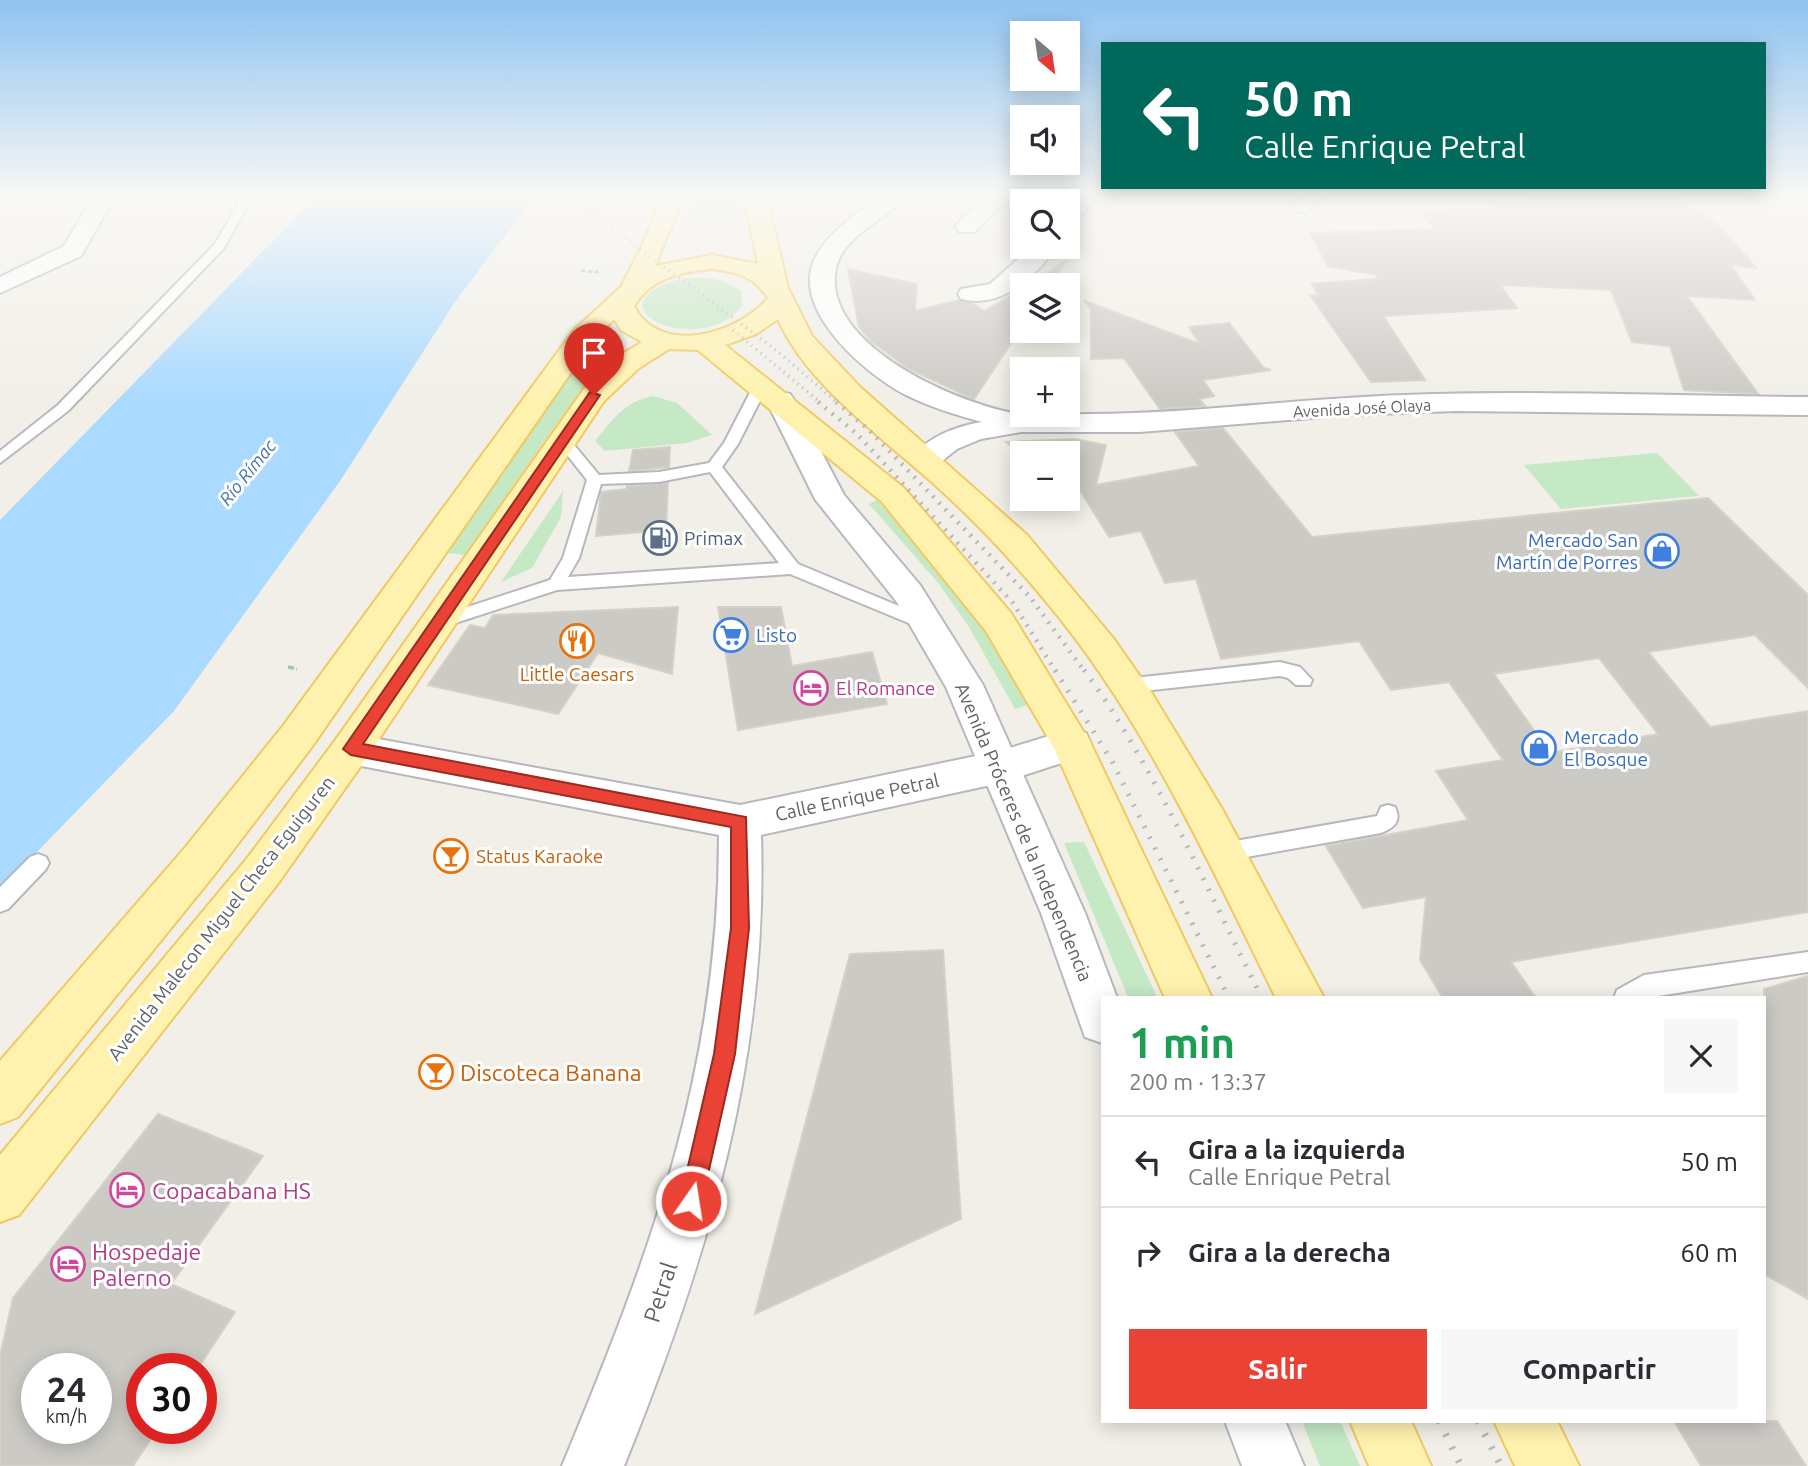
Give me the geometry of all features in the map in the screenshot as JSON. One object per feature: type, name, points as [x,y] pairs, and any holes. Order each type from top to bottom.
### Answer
[{"type":"main road","points":[[0,1099],[191,872],[298,737],[619,284],[637,263]]},
{"type":"main road","points":[[619,284],[668,268],[710,263]]},
{"type":"main road","points":[[716,263],[755,271],[769,280],[801,339],[828,371],[926,459],[1023,552],[1083,625],[1168,754],[1224,852],[1300,996]]},
{"type":"main road","points":[[619,284],[623,317],[631,327],[665,340],[703,341],[726,338],[763,322],[774,312],[778,296],[771,263]]},
{"type":"main road","name":"Avenida Malecon Miguel Checa Eguiguren","points":[[0,1196],[264,869],[351,749],[594,395],[629,362],[665,340]]},
{"type":"main road","name":"Avenida Próceres de la Independencia","points":[[703,341],[771,393],[893,495],[930,536],[999,622],[1072,744],[1188,996]]},
{"type":"main road","points":[[1381,1423],[1400,1466]]},
{"type":"main road","points":[[1525,1423],[1548,1466]]},
{"type":"street","points":[[0,286],[48,263]]},
{"type":"street","points":[[826,263],[822,292],[829,310],[868,357],[888,375],[932,398],[1010,419]]},
{"type":"street","points":[[970,294],[996,290],[1029,263]]},
{"type":"street","name":"Avenida Próceres de la Independencia","points":[[771,393],[831,499],[908,593],[930,625],[964,685],[1063,913],[1101,1018]]},
{"type":"street","points":[[926,459],[939,425],[932,398]]},
{"type":"street","name":"Avenida José Olaya","points":[[1080,422],[1140,423],[1348,406],[1442,403],[1808,406]]},
{"type":"street","name":"Avenida José Olaya","points":[[926,459],[947,443],[973,432],[1010,424]]},
{"type":"street","name":"Calle Enrique Petral","points":[[351,749],[740,822],[1000,767],[1072,744]]},
{"type":"street","name":"Petral","points":[[593,1466],[632,1376],[691,1201],[724,1054],[740,928],[740,822]]},
{"type":"street","points":[[1256,1423],[1273,1466]]},
{"type":"lane","points":[[0,458],[63,408],[203,263]]},
{"type":"lane","points":[[595,480],[659,477],[714,467],[771,393]]},
{"type":"lane","points":[[564,442],[595,480]]},
{"type":"lane","points":[[714,467],[792,568]]},
{"type":"lane","points":[[556,584],[571,558],[595,480]]},
{"type":"lane","points":[[437,624],[556,584],[792,568],[930,625]]},
{"type":"lane","points":[[1125,686],[1280,669],[1294,672],[1303,680]]},
{"type":"lane","points":[[1224,852],[1381,824],[1388,820],[1388,813]]},
{"type":"lane","points":[[0,902],[38,863]]},
{"type":"lane","points":[[1628,996],[1644,986],[1808,962]]},
{"type":"path","points":[[581,271],[619,284]]},
{"type":"green space","points":[[686,278],[708,278],[728,283],[741,291],[742,306],[722,322],[699,329],[676,328],[657,322],[645,312],[643,300],[656,288]]},
{"type":"green space","points":[[604,332],[628,353],[581,393],[562,416],[465,555],[448,553],[587,340]]},
{"type":"green space","points":[[653,396],[677,403],[712,435],[687,443],[605,451],[595,441],[626,407]]},
{"type":"green space","points":[[1657,453],[1699,496],[1561,509],[1524,465]]},
{"type":"green space","points":[[563,491],[561,517],[532,568],[501,582]]},
{"type":"green space","points":[[877,500],[948,578],[982,622],[1027,705],[1015,709],[969,627],[939,584],[869,504]]},
{"type":"green space","points":[[1084,842],[1157,996],[1128,996],[1064,843]]},
{"type":"green space","points":[[1303,1423],[1341,1423],[1360,1466],[1320,1466]]},
{"type":"water","name":"Río Rímac","points":[[251,263],[484,263],[455,302],[340,481],[174,711],[0,890],[0,520]]},
{"type":"building","points":[[1062,263],[1065,263],[1058,273],[1047,273]]},
{"type":"building","points":[[1327,263],[1752,263],[1756,268],[1730,264],[1755,300],[1687,296],[1758,394],[1684,390],[1670,346],[1632,342],[1611,290],[1500,285],[1517,308],[1383,316],[1425,380],[1371,382],[1310,295],[1318,295],[1312,284],[1376,279],[1377,275],[1328,266]]},
{"type":"building","points":[[848,269],[917,284],[915,311],[959,300],[972,303],[984,311],[1010,296],[1011,343],[974,399],[907,368],[871,341],[859,327]]},
{"type":"building","points":[[1085,301],[1200,344],[1189,327],[1229,323],[1264,368],[1271,370],[1203,380],[1214,396],[1199,399],[1205,406],[1160,409],[1124,358],[1091,359],[1091,310]]},
{"type":"building","points":[[1223,428],[1312,537],[1708,498],[1808,595],[1808,688],[1755,635],[1648,652],[1710,727],[1808,711],[1808,912],[1511,962],[1535,996],[1442,996],[1420,960],[1426,897],[1363,908],[1326,846],[1468,820],[1436,771],[1503,760],[1449,682],[1391,690],[1359,641],[1221,659],[1196,579],[1165,583],[1141,531],[1109,537],[1080,490],[1080,441],[1029,441],[1074,439],[1106,445],[1096,485],[1199,466],[1175,432]],"holes":[[[1599,658],[1658,734],[1550,753],[1494,674]]]},
{"type":"building","points":[[670,447],[669,467],[629,471],[633,450]]},
{"type":"building","points":[[668,483],[666,530],[596,536],[601,492],[626,489],[627,486]]},
{"type":"building","points":[[678,607],[672,674],[598,653],[558,714],[428,685],[470,625],[485,628],[493,615]]},
{"type":"building","points":[[718,607],[781,607],[792,666],[872,652],[887,704],[738,730]]},
{"type":"building","points":[[943,950],[961,1219],[755,1314],[850,954]]},
{"type":"building","points":[[1808,976],[1808,1299],[1766,1275],[1764,989]]},
{"type":"building","points":[[158,1114],[263,1156],[171,1284],[235,1312],[208,1353],[126,1353],[126,1444],[147,1444],[133,1466],[0,1466],[0,1356],[13,1298]]},
{"type":"building","points":[[1777,1421],[1806,1466],[1701,1466],[1675,1423]]},
{"type":"railway","points":[[660,263],[776,350],[838,403]]},
{"type":"railway","points":[[733,330],[821,403]]},
{"type":"railway","points":[[818,402],[856,433],[1013,603],[1056,672]]},
{"type":"railway","points":[[836,402],[868,429],[1030,597],[1085,672]]},
{"type":"railway","points":[[1055,670],[1113,763],[1228,996]]},
{"type":"railway","points":[[1084,670],[1110,707],[1157,788],[1261,996]]},
{"type":"railway","points":[[1440,1423],[1461,1466]]},
{"type":"railway","points":[[1479,1423],[1501,1466]]},
{"type":"place","name":"Primax","points":[[660,538]]},
{"type":"place","name":"Mercado San Martín de Porres","points":[[1662,551]]},
{"type":"place","name":"Listo","points":[[731,635]]},
{"type":"place","name":"Little Caesars","points":[[577,641]]},
{"type":"place","name":"El Romance","points":[[811,688]]},
{"type":"place","name":"Mercado El Bosque","points":[[1539,748]]},
{"type":"place","name":"Status Karaoke","points":[[451,856]]},
{"type":"place","name":"Discoteca Banana","points":[[436,1072]]},
{"type":"place","name":"Copacabana HS","points":[[127,1190]]},
{"type":"place","name":"Hospedaje Palerno","points":[[68,1264]]},
{"type":"route","points":[[594,395],[351,749],[740,822],[740,928],[724,1054],[691,1201]]}]
